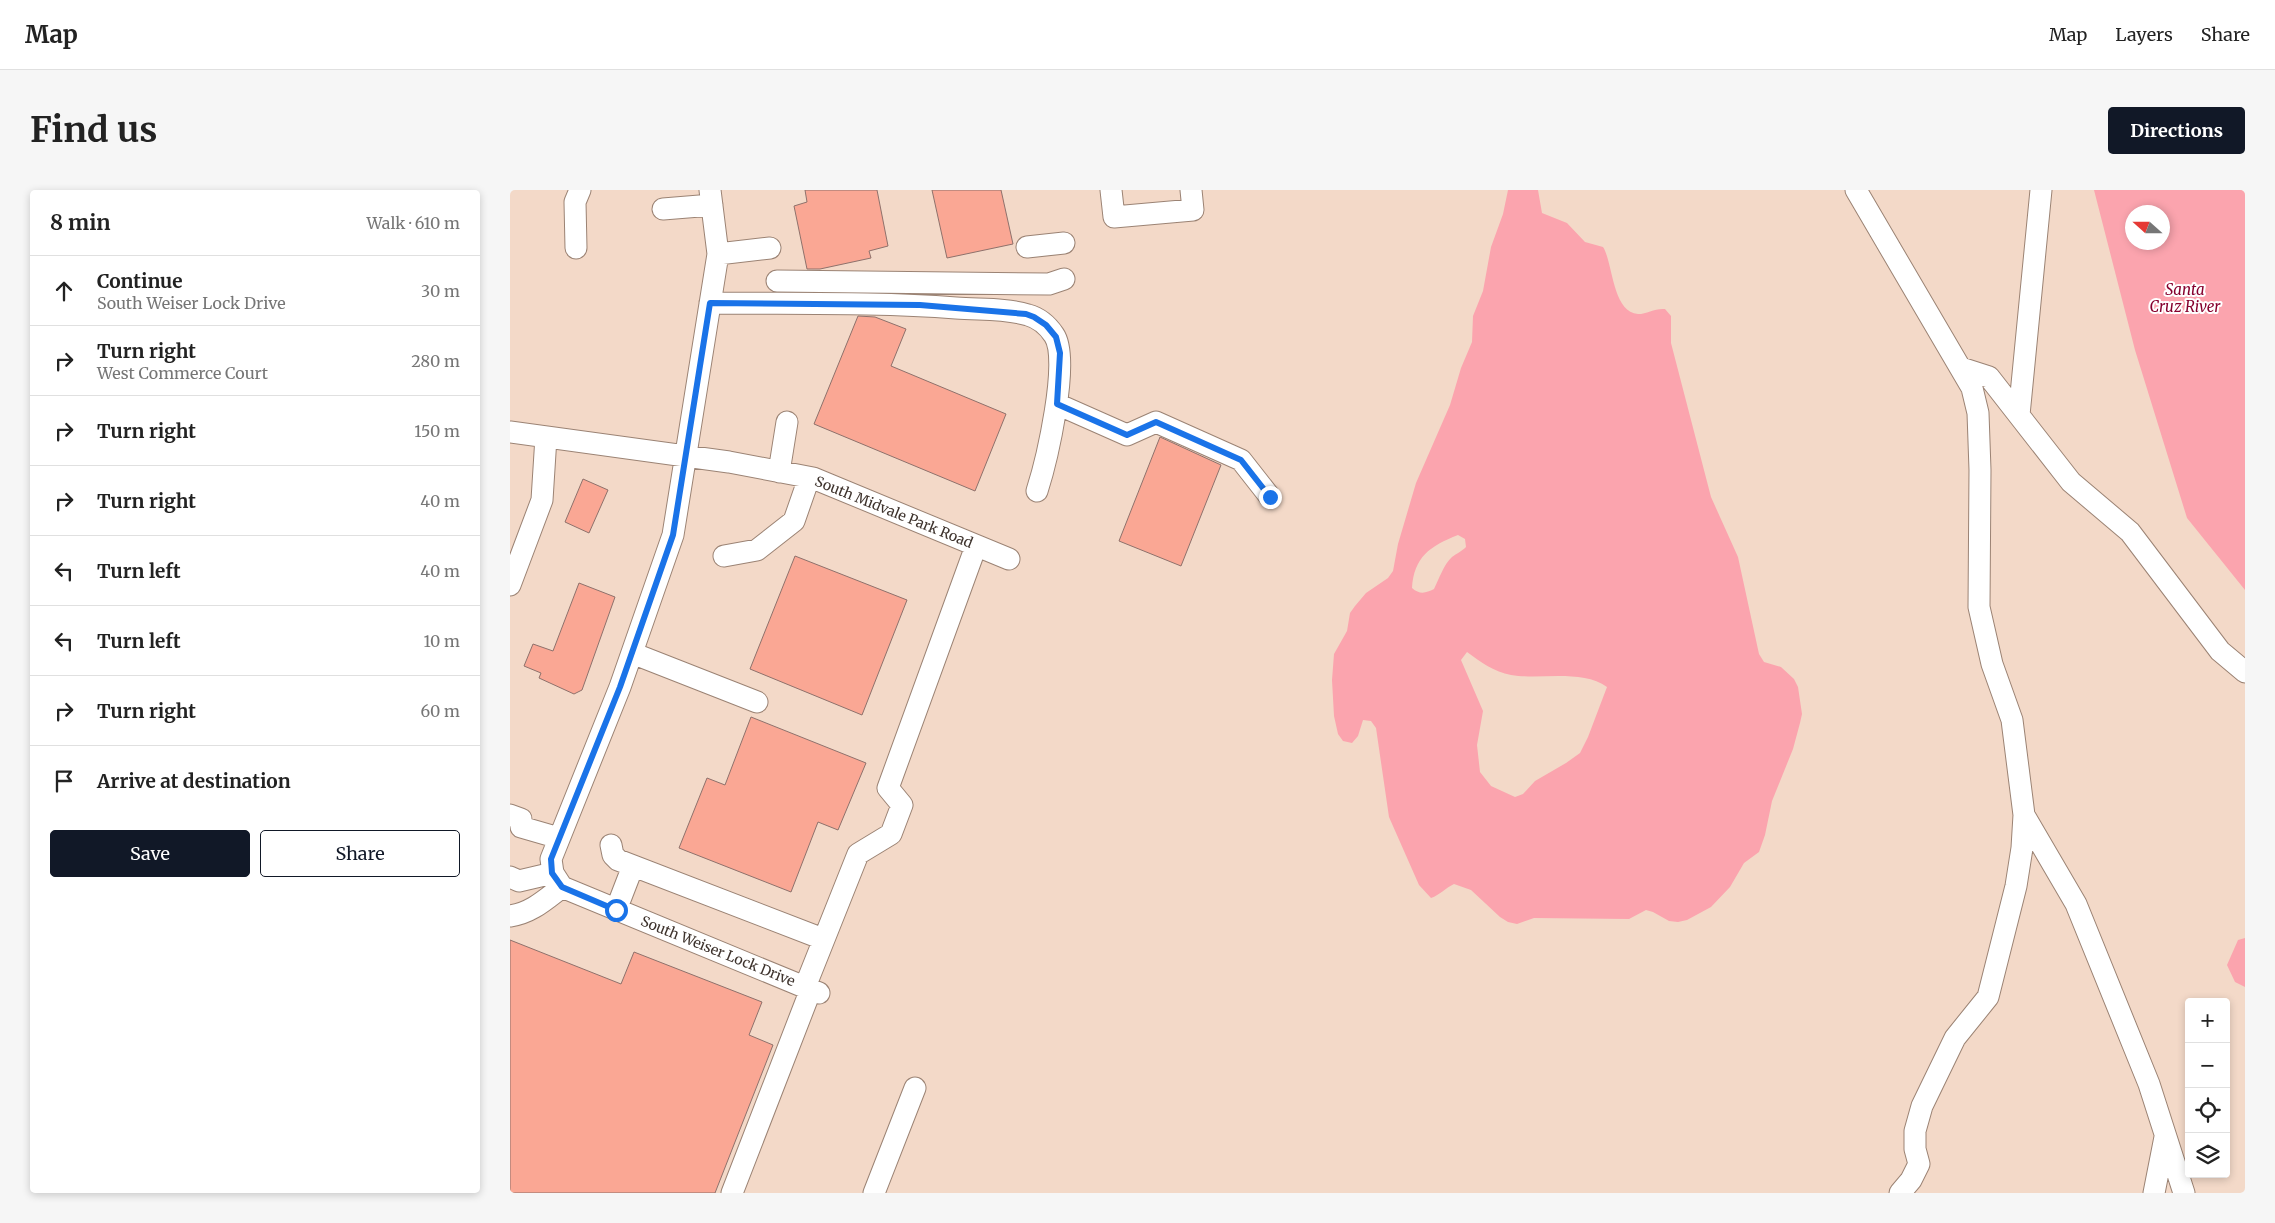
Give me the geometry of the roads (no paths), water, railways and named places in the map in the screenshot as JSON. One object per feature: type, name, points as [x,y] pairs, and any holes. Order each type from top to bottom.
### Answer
[{"type":"street","points":[[576,248],[575,202],[580,190]]},
{"type":"street","points":[[1111,190],[1114,217],[1192,210],[1191,190]]},
{"type":"street","points":[[1856,190],[1972,388],[1978,413],[1980,470],[1979,608],[1992,664],[2012,720],[2024,815],[2022,848],[2016,886],[1988,997],[1955,1038],[1922,1106],[1915,1131],[1915,1149],[1919,1164],[1900,1193]]},
{"type":"street","points":[[2019,415],[2041,190]]},
{"type":"street","points":[[557,880],[551,859],[632,653],[673,535],[718,254],[711,198],[663,209]]},
{"type":"street","points":[[1027,247],[1064,243]]},
{"type":"street","points":[[718,254],[770,248]]},
{"type":"street","points":[[777,281],[1049,284],[1064,279]]},
{"type":"street","points":[[710,303],[920,305],[1026,314],[1034,317],[1046,325],[1056,337],[1060,353],[1057,404],[1043,474],[1037,491]]},
{"type":"street","points":[[1960,368],[1989,377],[2071,482],[2130,532],[2220,651],[2245,672]]},
{"type":"street","points":[[1057,404],[1127,435],[1156,422],[1241,460],[1270,497]]},
{"type":"street","points":[[779,472],[787,422]]},
{"type":"street","name":"South Midvale Park Road","points":[[510,432],[685,456],[809,478],[1010,559]]},
{"type":"street","points":[[510,585],[542,500],[546,437]]},
{"type":"street","points":[[724,556],[758,550],[794,521],[809,478]]},
{"type":"street","points":[[732,1193],[811,990],[823,939],[858,854],[891,834],[902,805],[888,788],[976,546]]},
{"type":"street","points":[[632,653],[757,702]]},
{"type":"street","points":[[510,815],[521,819],[521,827],[559,838]]},
{"type":"street","points":[[2024,815],[2076,904],[2150,1084],[2184,1193]]},
{"type":"street","points":[[611,845],[613,855],[618,860],[823,939]]},
{"type":"street","points":[[616,910],[633,866]]},
{"type":"street","points":[[510,877],[519,881],[557,880]]},
{"type":"street","points":[[510,916],[520,915],[536,907],[557,880]]},
{"type":"street","name":"South Weiser Lock Drive","points":[[557,880],[616,910],[811,990]]},
{"type":"street","points":[[874,1193],[914,1088]]},
{"type":"street","points":[[2154,1193],[2166,1136]]},
{"type":"water","points":[[1508,190],[1538,190],[1542,213],[1567,223],[1585,242],[1603,247],[1618,296],[1629,311],[1638,314],[1665,309],[1671,316],[1671,343],[1711,497],[1738,557],[1759,654],[1764,662],[1781,667],[1794,679],[1798,687],[1802,714],[1800,723],[1793,749],[1772,801],[1765,835],[1759,852],[1744,863],[1730,887],[1711,907],[1687,920],[1669,921],[1646,910],[1629,919],[1534,918],[1517,924],[1508,922],[1500,917],[1471,890],[1454,884],[1431,898],[1419,885],[1389,817],[1376,728],[1371,721],[1363,720],[1358,736],[1352,743],[1343,741],[1338,734],[1334,716],[1332,680],[1334,654],[1347,631],[1350,613],[1366,593],[1388,578],[1393,571],[1398,544],[1416,483],[1450,405],[1461,368],[1472,342],[1473,316],[1483,291],[1491,247],[1503,214]],"holes":[[[1458,535],[1465,539],[1466,547],[1449,560],[1434,589],[1423,593],[1412,588],[1416,568],[1425,554],[1432,548]],[[1467,652],[1488,666],[1505,674],[1586,678],[1607,687],[1580,753],[1535,781],[1523,794],[1515,797],[1491,786],[1480,772],[1477,745],[1483,711],[1461,660]]]},
{"type":"water","name":"Santa Cruz River","points":[[2094,190],[2245,190],[2245,590],[2187,518],[2135,350]]},
{"type":"water","points":[[2245,938],[2245,987],[2235,982],[2227,965],[2238,940]]}]
